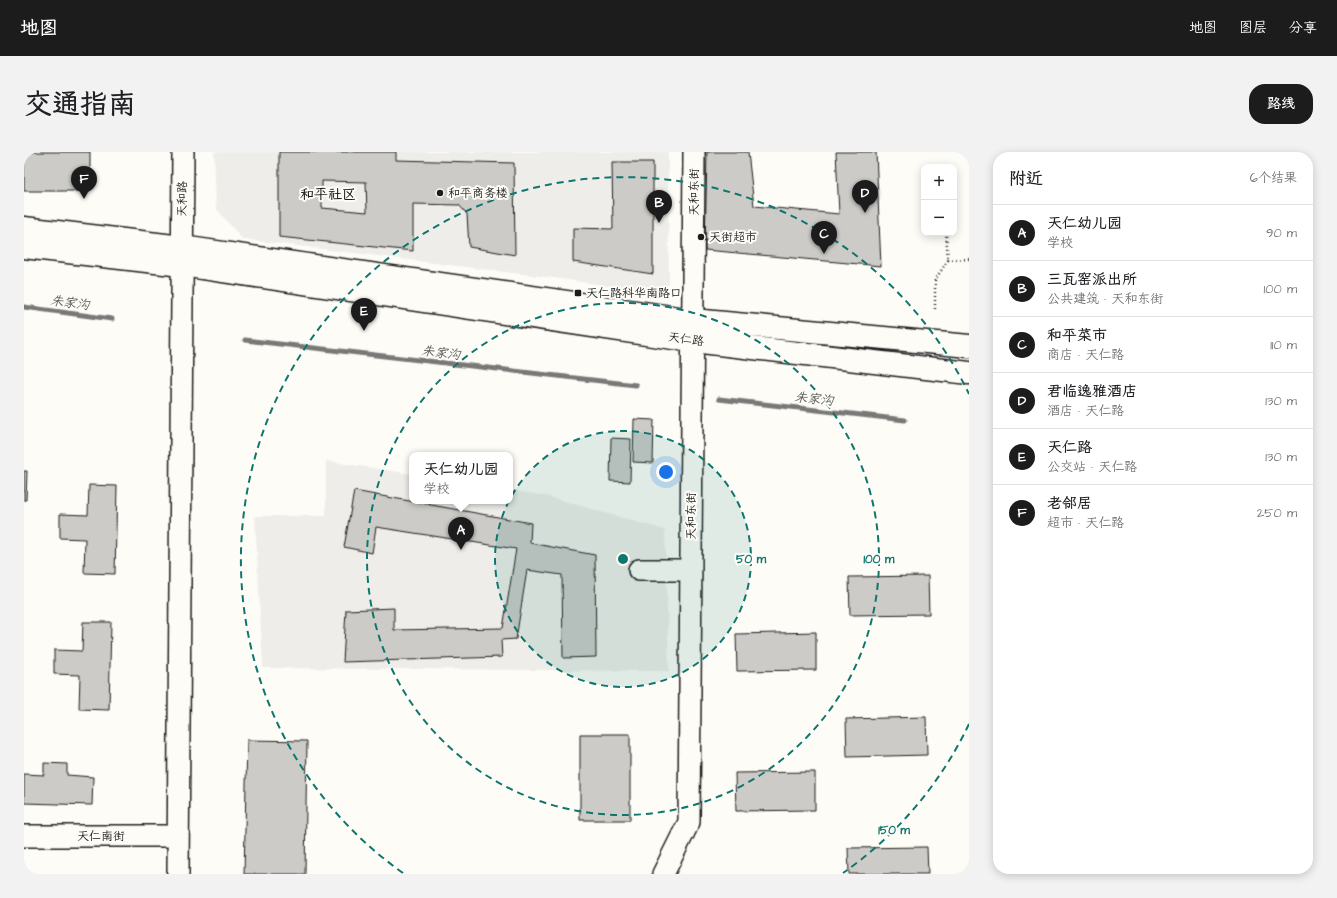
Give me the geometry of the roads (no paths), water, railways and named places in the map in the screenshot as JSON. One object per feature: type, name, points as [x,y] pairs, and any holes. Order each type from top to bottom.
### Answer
[{"type":"main road","name":"天仁路","points":[[24,228],[182,256],[693,330],[969,373]]},
{"type":"main road","name":"天仁路","points":[[24,247],[182,256]]},
{"type":"main road","name":"天仁路","points":[[693,330],[969,346]]},
{"type":"street","name":"天和路","points":[[178,874],[177,836],[183,152]]},
{"type":"street","name":"天和东街","points":[[663,874],[689,822],[694,152]]},
{"type":"street","points":[[639,570],[691,570]]},
{"type":"street","name":"天仁南街","points":[[24,836],[177,836]]},
{"type":"waterway","name":"朱家沟","points":[[24,307],[112,319]]},
{"type":"waterway","name":"朱家沟","points":[[245,340],[636,385]]},
{"type":"waterway","name":"朱家沟","points":[[719,399],[905,420]]},
{"type":"place","name":"和平商务楼","points":[[440,193]]},
{"type":"place","name":"老邻居","points":[[84,199]]},
{"type":"place","name":"君临逸雅酒店","points":[[865,213]]},
{"type":"place","name":"三瓦窑派出所","points":[[659,223]]},
{"type":"place","name":"天街超市","points":[[701,237]]},
{"type":"place","name":"和平菜市","points":[[824,254]]},
{"type":"place","name":"天仁路科华南路口","points":[[578,293]]},
{"type":"place","name":"天仁路","points":[[364,331]]},
{"type":"place","name":"天仁幼儿园","points":[[461,550]]},
{"type":"district","name":"和平社区","points":[[328,194]]}]
